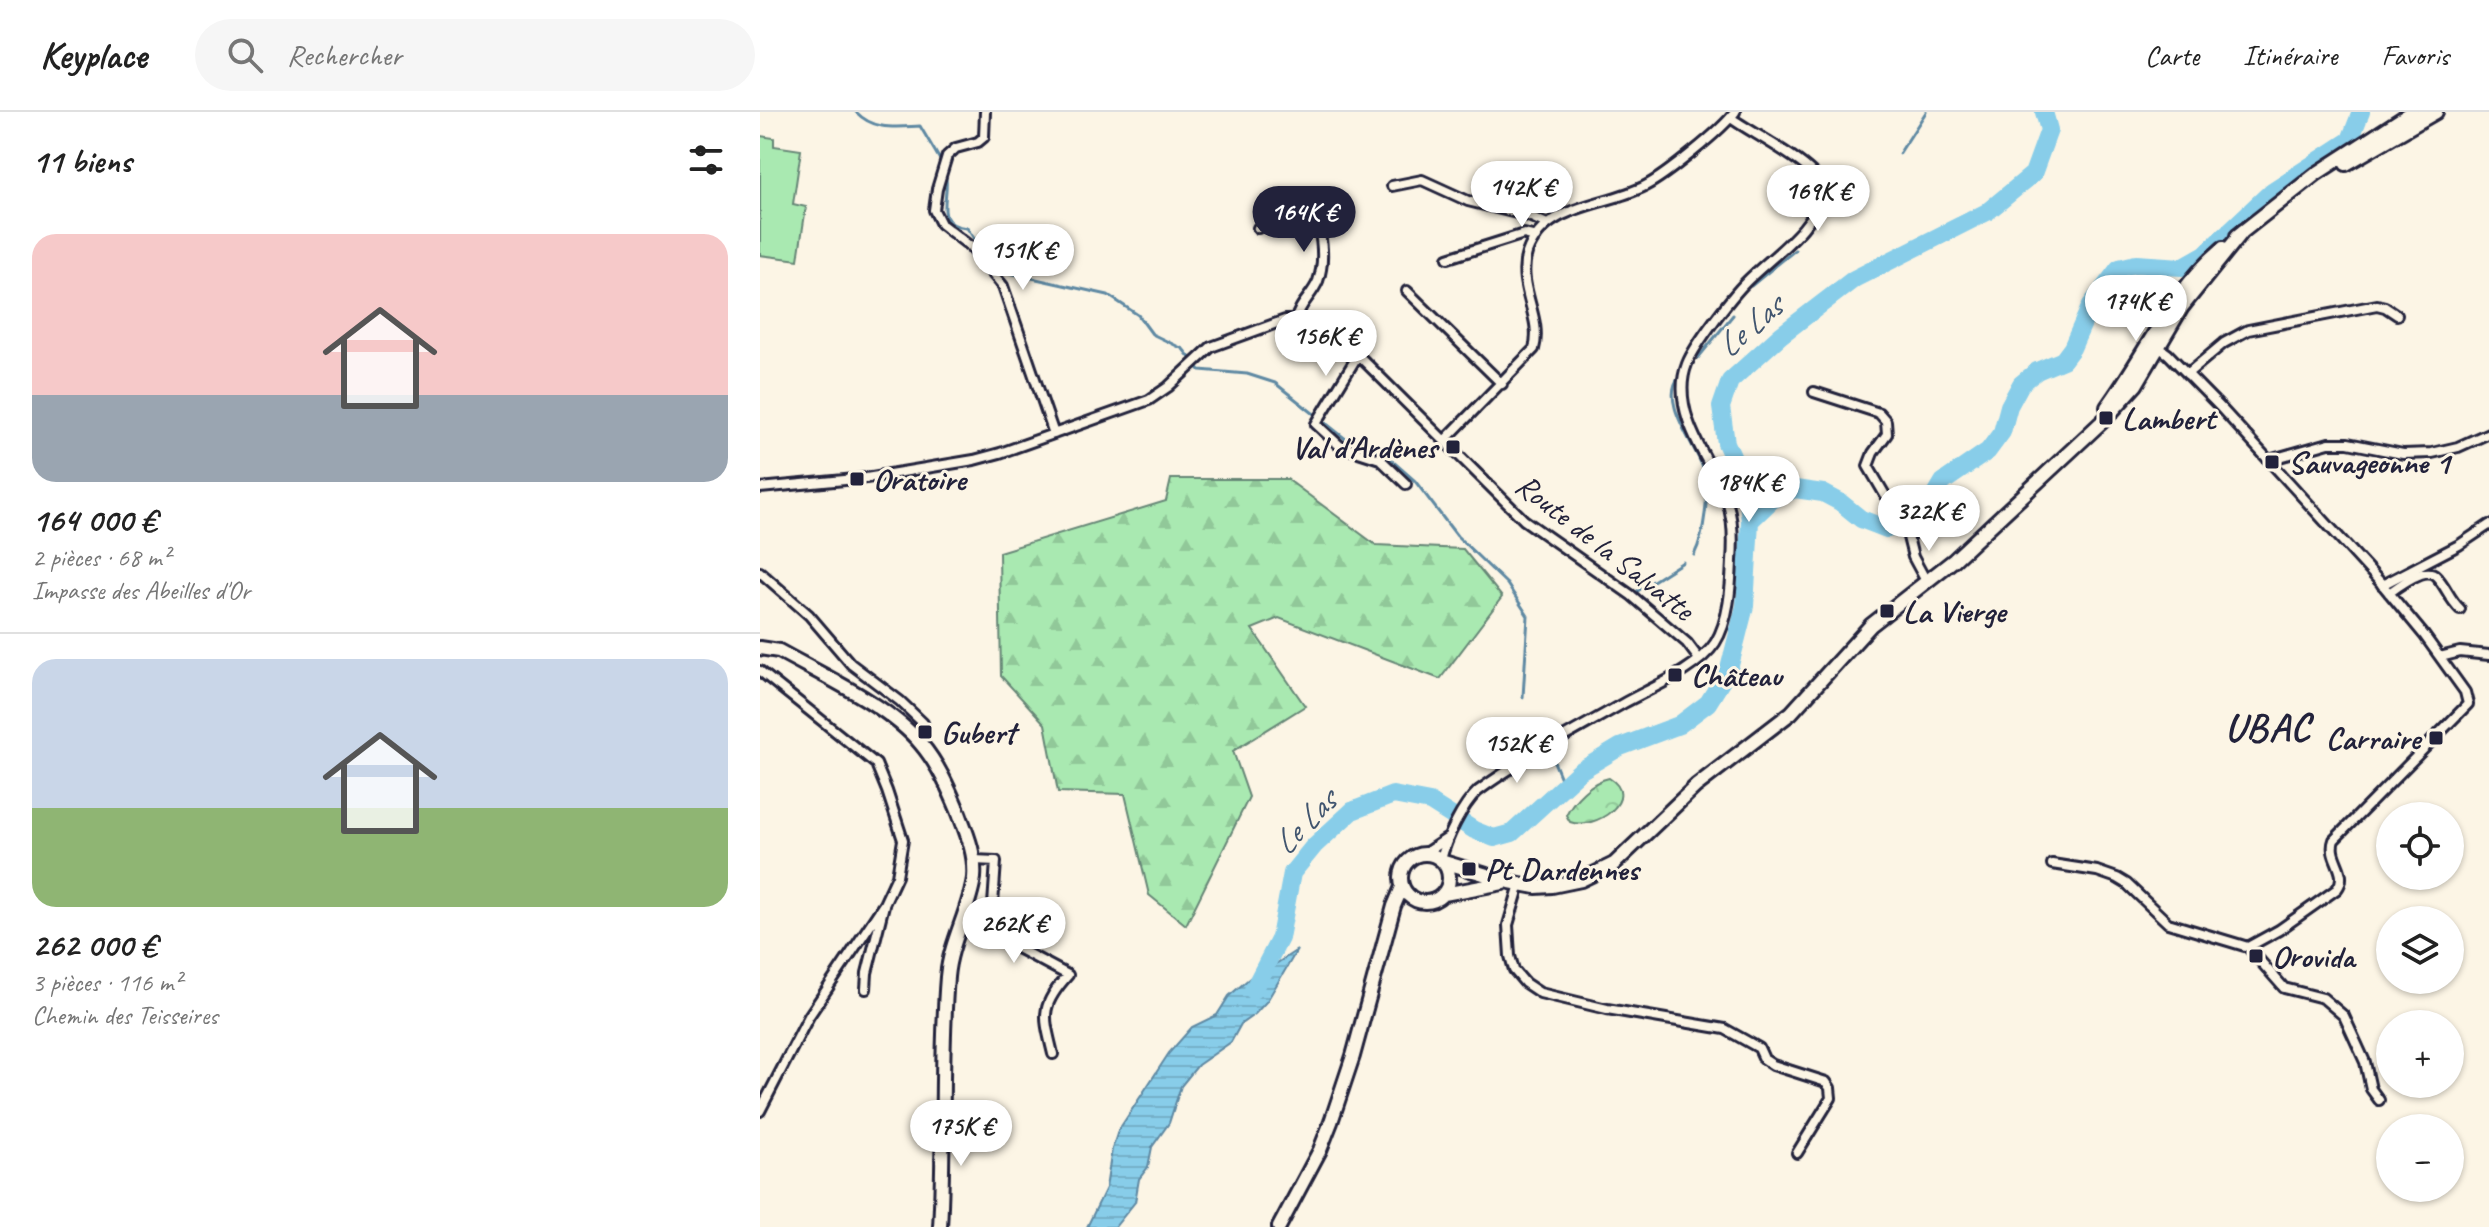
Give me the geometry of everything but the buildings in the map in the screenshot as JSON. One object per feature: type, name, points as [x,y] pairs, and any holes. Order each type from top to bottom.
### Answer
[{"type":"main road","points":[[2397,128],[2412,112]]},
{"type":"main road","points":[[2151,353],[2161,321],[2184,288],[2218,252],[2316,174],[2423,112]]},
{"type":"main road","points":[[2397,128],[2436,112]]},
{"type":"main road","points":[[1279,1227],[1320,1150],[1331,1122],[1402,887],[1405,864],[1425,853],[1536,887],[1564,884],[1597,874],[1614,864],[1696,786],[1791,713],[1855,639],[1979,538],[2086,435],[2243,231]]},
{"type":"main road","points":[[760,648],[779,651],[883,711],[920,742],[951,794],[967,833],[974,860],[974,880],[948,956],[940,1227]]},
{"type":"main road","points":[[1389,930],[1403,912],[1444,894],[1450,881],[1443,861]]},
{"type":"main road","points":[[1444,894],[1477,886],[1515,883]]},
{"type":"main road","points":[[1402,887],[1410,897],[1421,902]]},
{"type":"street","points":[[985,112],[984,137],[978,142],[956,148],[944,161],[934,204],[937,218],[947,230],[971,247],[1003,286],[1054,434]]},
{"type":"street","points":[[1443,861],[1448,837],[1474,794],[1564,737],[1689,667],[1714,646],[1724,621],[1731,580],[1733,526],[1727,498],[1690,426],[1684,397],[1685,371],[1698,345],[1739,289],[1799,232],[1823,193],[1822,182],[1793,157],[1733,115],[1717,132],[1649,184],[1561,215],[1547,224],[1527,253],[1524,280],[1536,345],[1531,354],[1445,440]]},
{"type":"street","points":[[1392,186],[1422,180],[1468,201],[1529,216],[1547,224]]},
{"type":"street","points":[[760,488],[916,472],[991,456],[1155,397],[1216,344],[1285,320],[1296,320],[1299,308],[1319,280],[1320,237],[1315,217],[1306,208],[1294,208],[1258,228]]},
{"type":"street","points":[[1448,258],[1524,234],[1536,237]]},
{"type":"street","points":[[1407,291],[1502,384]]},
{"type":"street","points":[[2187,374],[2224,343],[2248,330],[2377,305],[2397,315]]},
{"type":"street","name":"Route de la Salvatte","points":[[1296,320],[1358,355],[1524,520],[1631,595],[1687,643],[1699,659]]},
{"type":"street","points":[[2151,353],[2177,364],[2269,460],[2385,589],[2440,657],[2468,700],[2466,708],[2334,840],[2332,852],[2342,876],[2337,889],[2279,930],[2248,947]]},
{"type":"street","points":[[1358,355],[1316,424],[1340,446],[1380,459],[1406,484]]},
{"type":"street","points":[[1814,392],[1883,417],[1887,434],[1870,457],[1868,466],[1885,495],[1899,507],[1913,557],[1926,581]]},
{"type":"street","points":[[2269,460],[2329,443],[2403,454],[2432,453],[2458,447],[2489,433]]},
{"type":"street","points":[[2385,589],[2489,525]]},
{"type":"street","points":[[760,572],[809,615],[851,664],[900,701],[923,723],[925,732],[920,742]]},
{"type":"street","points":[[2385,589],[2418,576],[2435,574],[2447,595],[2460,609]]},
{"type":"street","points":[[2440,657],[2455,652],[2489,655]]},
{"type":"street","points":[[760,671],[876,764],[903,840],[897,876],[884,904],[809,1016],[760,1111]]},
{"type":"street","points":[[1425,853],[1448,837]]},
{"type":"street","points":[[974,860],[996,861],[991,934],[1068,975],[1053,991],[1044,1015],[1053,1054]]},
{"type":"street","points":[[2052,864],[2112,876],[2127,884],[2168,923],[2248,947],[2284,988],[2323,998],[2344,1016],[2365,1062],[2368,1083],[2379,1100]]},
{"type":"street","points":[[1515,883],[1508,925],[1510,956],[1514,970],[1525,983],[1540,993],[1607,1009],[1725,1029],[1759,1048],[1764,1059],[1773,1065],[1826,1082],[1831,1098],[1797,1153]]},
{"type":"street","points":[[866,989],[884,904]]},
{"type":"green space","points":[[760,136],[774,138],[774,146],[801,150],[793,204],[806,207],[798,260],[760,255]]},
{"type":"green space","points":[[1171,479],[1287,479],[1376,545],[1463,549],[1502,597],[1440,679],[1279,618],[1252,629],[1305,706],[1233,751],[1249,797],[1186,925],[1149,895],[1125,794],[1058,792],[1045,724],[1001,676],[999,552],[1166,501]]},
{"type":"green space","points":[[1609,778],[1618,786],[1620,795],[1612,811],[1592,822],[1570,822],[1566,815],[1578,797],[1596,783]]},
{"type":"water","points":[[1297,950],[1267,1001],[1241,1024],[1231,1042],[1198,1065],[1181,1086],[1169,1123],[1152,1147],[1148,1167],[1139,1179],[1135,1202],[1115,1227],[1087,1227],[1106,1188],[1118,1131],[1169,1053],[1192,1027],[1217,1015],[1229,996],[1257,972]]},
{"type":"waterway","points":[[856,112],[878,125],[920,126],[943,165]]},
{"type":"waterway","points":[[1899,154],[1926,112]]},
{"type":"waterway","name":"Le Las","points":[[1253,990],[1280,938],[1292,873],[1314,846],[1352,811],[1393,795],[1430,802],[1474,830],[1494,838],[1512,833],[1580,771],[1620,747],[1679,725],[1708,703],[1729,669],[1745,606],[1750,521],[1747,490],[1726,443],[1721,407],[1730,381],[1781,335],[1854,279],[1987,212],[2033,174],[2049,130],[2044,112]]},
{"type":"waterway","points":[[1750,521],[1774,498],[1795,489],[1823,493],[1861,519],[1887,529],[1909,525],[1924,514],[1943,482],[1988,451],[2002,432],[2009,406],[2021,384],[2037,371],[2063,360],[2072,348],[2091,305],[2119,268],[2136,264],[2182,267],[2205,254],[2272,191],[2350,140],[2361,112]]},
{"type":"waterway","points":[[945,172],[945,207],[949,221],[967,228],[1005,272],[1108,295],[1138,315],[1152,334],[1183,349],[1200,370],[1247,374],[1275,383],[1352,444],[1382,452],[1415,481],[1457,536],[1507,584],[1528,616],[1523,697]]},
{"type":"waterway","points":[[1751,286],[1795,250]]},
{"type":"waterway","points":[[1698,358],[1733,315]]},
{"type":"waterway","points":[[1680,376],[1674,386],[1673,397],[1680,422],[1703,468],[1706,488],[1703,525],[1694,555]]},
{"type":"waterway","points":[[1636,592],[1683,562]]},
{"type":"waterway","points":[[1550,752],[1564,786]]},
{"type":"place","name":"Lambert","points":[[2106,418]]},
{"type":"place","name":"Val d'Ardènes","points":[[1453,447]]},
{"type":"place","name":"Sauvageonne 1","points":[[2272,462]]},
{"type":"place","name":"Oratoire","points":[[857,479]]},
{"type":"place","name":"La Vierge","points":[[1887,611]]},
{"type":"place","name":"Château","points":[[1675,675]]},
{"type":"place","name":"Gubert","points":[[925,732]]},
{"type":"place","name":"Carraire","points":[[2436,738]]},
{"type":"place","name":"Pt Dardennes","points":[[1469,869]]},
{"type":"place","name":"Orovida","points":[[2256,956]]},
{"type":"district","name":"UBAC","points":[[2268,727]]}]
